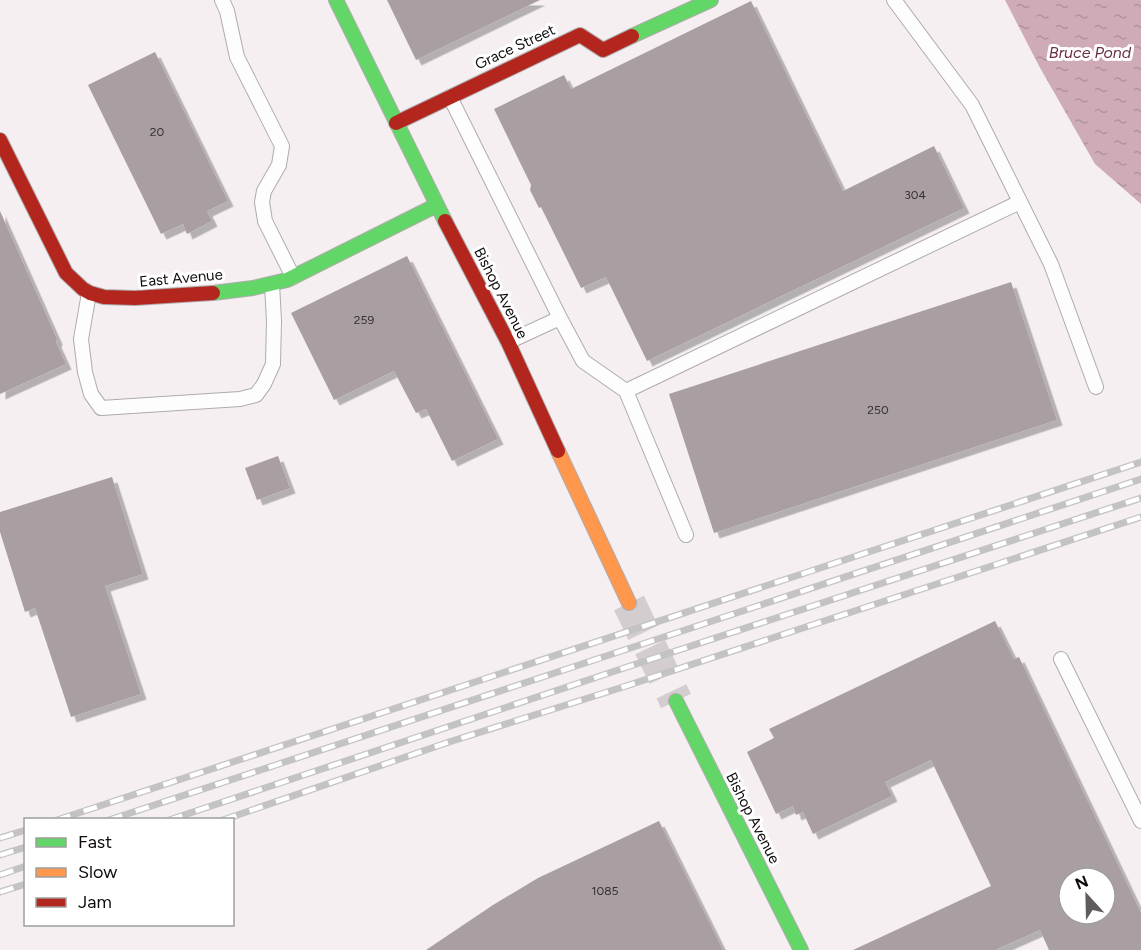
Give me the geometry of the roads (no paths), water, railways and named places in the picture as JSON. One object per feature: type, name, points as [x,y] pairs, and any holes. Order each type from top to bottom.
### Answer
[{"type":"street","name":"Bishop Avenue","points":[[336,0],[437,205],[508,342],[629,603]]},
{"type":"street","name":"Grace Street","points":[[396,123],[580,34],[603,50],[711,0]]},
{"type":"street","points":[[0,140],[62,266],[77,285],[89,293]]},
{"type":"street","name":"East Avenue","points":[[89,293],[106,297],[128,298],[184,296],[272,284],[293,277],[437,205]]},
{"type":"street","name":"Bishop Avenue","points":[[676,701],[801,950]]},
{"type":"lane","points":[[222,0],[227,11],[237,57],[282,146],[279,165],[264,191],[262,202],[265,221],[293,277]]},
{"type":"lane","points":[[894,0],[972,105],[1051,264],[1096,387]]},
{"type":"lane","points":[[449,97],[583,361],[626,391],[686,535]]},
{"type":"lane","points":[[626,391],[1020,201]]},
{"type":"lane","points":[[89,293],[81,339],[85,372],[91,394],[101,408],[240,399],[256,395],[273,364],[272,284]]},
{"type":"lane","points":[[508,342],[560,318]]},
{"type":"lane","points":[[1060,659],[1141,821]]},
{"type":"water","name":"Bruce Pond","points":[[1005,0],[1141,0],[1141,204],[1095,164],[1039,66]]},
{"type":"tunnel","points":[[629,603],[676,701]]},
{"type":"railway","points":[[63,818],[1141,462]]},
{"type":"railway","points":[[115,818],[1141,479]]},
{"type":"railway","points":[[175,818],[1141,498]]},
{"type":"railway","points":[[229,818],[449,742],[1141,517]]},
{"type":"railway","points":[[0,838],[24,831]]},
{"type":"railway","points":[[0,855],[24,848]]},
{"type":"railway","points":[[0,875],[24,867]]},
{"type":"railway","points":[[0,892],[24,885]]}]
